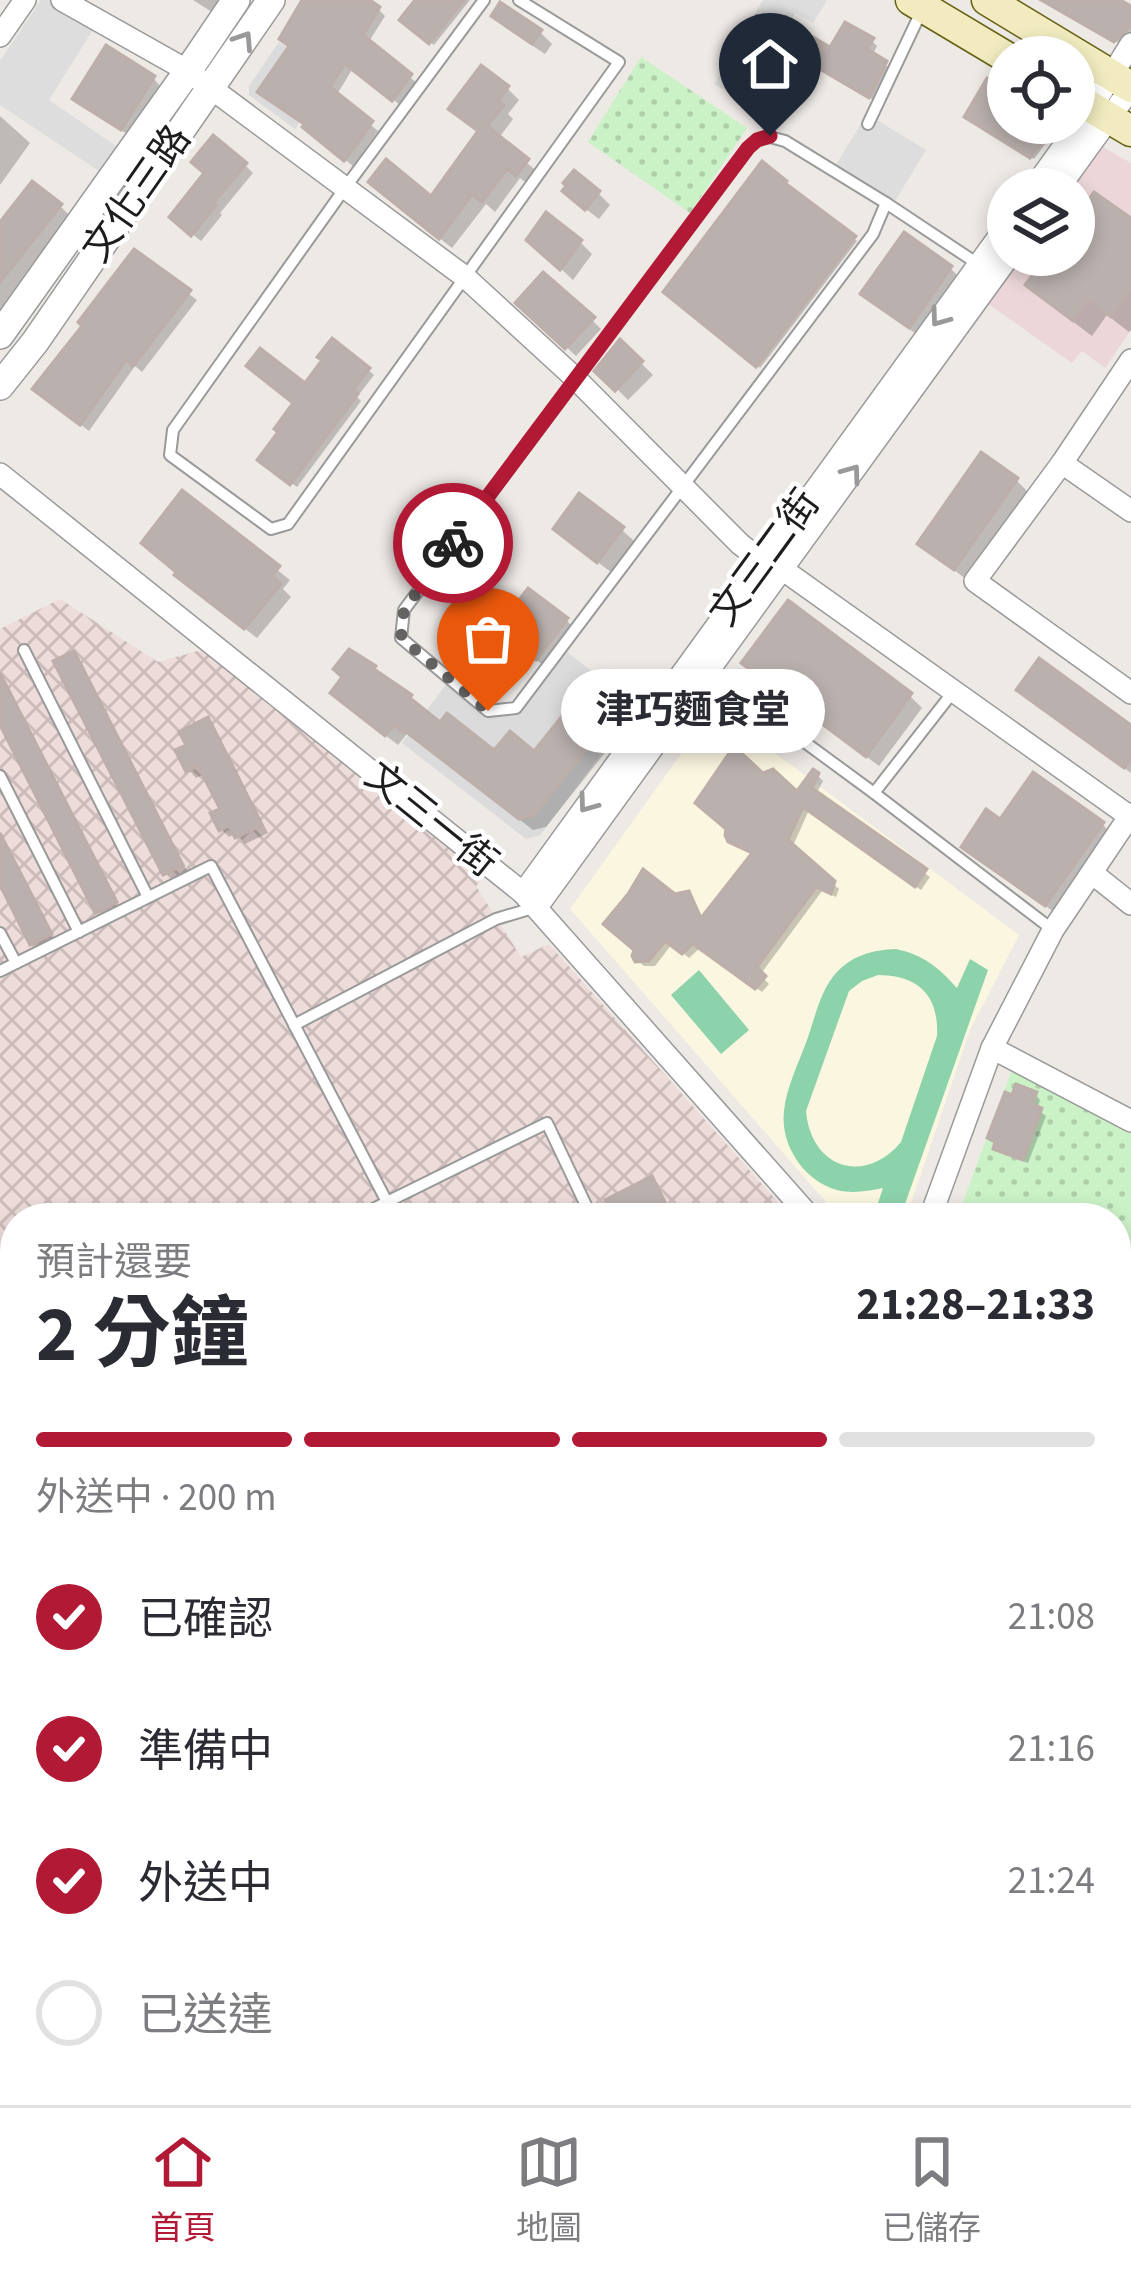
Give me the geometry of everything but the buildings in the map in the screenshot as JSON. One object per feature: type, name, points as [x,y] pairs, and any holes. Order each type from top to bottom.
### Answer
[{"type":"main road","points":[[987,0],[1125,84]]},
{"type":"main road","points":[[917,4],[987,46]]},
{"type":"street","points":[[0,36],[25,0]]},
{"type":"street","points":[[62,0],[200,79],[464,277],[575,378],[740,544],[1130,815],[1053,930],[992,1048],[935,1203]]},
{"type":"street","name":"文化三路","points":[[0,386],[48,322],[200,79],[236,0]]},
{"type":"street","name":"文化三路","points":[[0,334],[200,79],[271,0]]},
{"type":"street","points":[[1052,168],[1125,84],[1131,44]]},
{"type":"street","points":[[1070,168],[1102,113]]},
{"type":"street","name":"文三二街","points":[[530,900],[987,270]]},
{"type":"street","points":[[1131,360],[1063,463],[975,581],[1131,693]]},
{"type":"street","points":[[1063,463],[1131,511]]},
{"type":"street","name":"文三一街","points":[[0,475],[530,900],[798,1203]]},
{"type":"street","points":[[1092,873],[1131,904]]},
{"type":"street","points":[[992,1048],[1131,1121]]},
{"type":"lane","points":[[484,0],[173,430],[170,455],[271,529],[288,524],[619,62],[519,0]]},
{"type":"lane","points":[[868,124],[917,4]]},
{"type":"lane","points":[[886,202],[873,234],[516,708],[488,711],[401,638],[404,610],[757,140],[770,136],[785,142],[886,202],[987,270]]},
{"type":"lane","points":[[24,650],[148,897]]},
{"type":"lane","points":[[700,665],[1053,930]]},
{"type":"lane","points":[[874,793],[954,690]]},
{"type":"lane","points":[[0,776],[79,932]]},
{"type":"lane","points":[[0,971],[211,866],[387,1202],[547,1123],[585,1203]]},
{"type":"lane","points":[[496,919],[530,900]]},
{"type":"lane","points":[[294,1025],[530,900]]},
{"type":"lane","points":[[0,932],[16,963]]},
{"type":"shaded area","points":[[41,0],[55,0],[94,28],[49,100],[116,146],[99,171],[0,105],[0,61]]},
{"type":"shaded area","points":[[763,0],[827,0],[813,23],[795,13],[774,49],[788,57],[758,110],[714,84]]},
{"type":"shaded area","points":[[279,42],[331,78],[295,129],[249,95],[249,86]]},
{"type":"shaded area","points":[[867,114],[926,150],[893,204],[834,168]]},
{"type":"shaded area","points":[[1101,146],[1131,163],[1131,330],[1105,368],[1082,351],[1072,363],[987,303],[1007,276],[1095,276],[1095,168],[1085,168]]},
{"type":"shaded area","points":[[60,599],[158,662],[205,649],[484,878],[476,886],[521,957],[549,944],[779,1203],[0,1203],[0,629]]},
{"type":"shaded area","points":[[567,652],[637,706],[540,835],[526,839],[402,743],[450,679],[485,706],[523,707]]},
{"type":"shaded area","points":[[711,712],[720,712],[1019,935],[970,1030],[911,1203],[827,1203],[570,909]]},
{"type":"green space","points":[[641,57],[747,128],[690,213],[588,142]]},
{"type":"green space","points":[[896,949],[923,958],[957,988],[970,959],[988,970],[905,1203],[878,1203],[883,1188],[843,1191],[814,1179],[790,1149],[784,1124],[787,1093],[831,979],[843,966],[871,952]],"holes":[[[878,975],[904,979],[930,999],[937,1036],[901,1142],[871,1164],[842,1164],[818,1146],[806,1111],[849,991]]]},
{"type":"green space","points":[[699,970],[749,1030],[721,1054],[671,995]]},
{"type":"green space","points":[[1015,1062],[1131,1127],[1131,1203],[963,1203]]},
{"type":"way so far","points":[[453,543],[404,610],[401,638],[488,711]]},
{"type":"place","name":"津巧麵食堂","points":[[488,711]]},
{"type":"route","points":[[453,543],[748,148],[770,136]]}]
